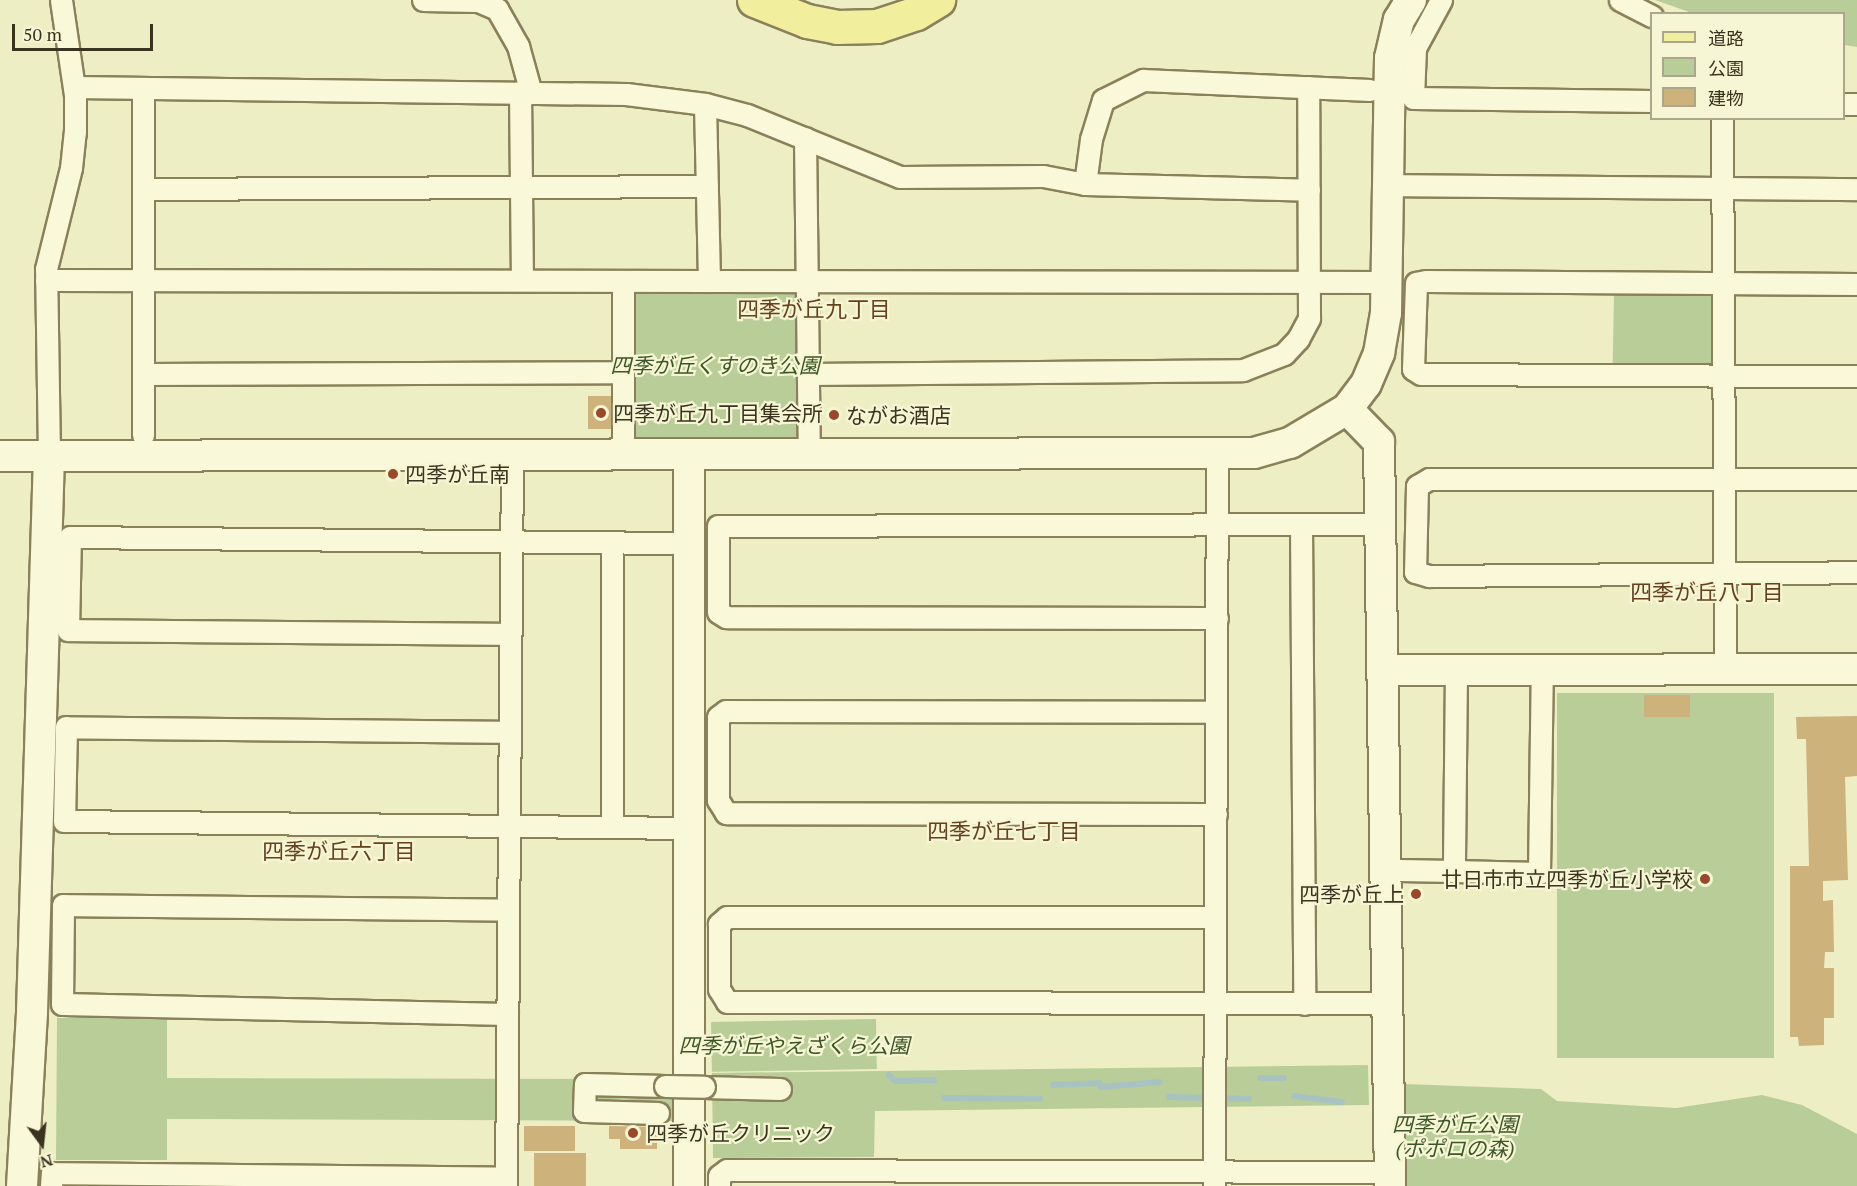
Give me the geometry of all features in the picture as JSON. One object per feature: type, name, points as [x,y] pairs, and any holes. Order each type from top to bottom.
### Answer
[{"type":"main road","points":[[754,0],[807,21],[837,27],[877,26],[916,13],[938,0]]},
{"type":"street","points":[[22,1186],[32,1012],[49,455],[45,280],[71,168],[75,132],[74,87],[61,0]]},
{"type":"street","points":[[423,0],[476,0],[497,9],[518,46],[526,93],[521,187],[522,280]]},
{"type":"street","points":[[0,456],[512,453],[809,456],[1254,453],[1290,443],[1347,409],[1366,384],[1379,353],[1386,282],[1390,58],[1399,20],[1411,0]]},
{"type":"street","points":[[1441,0],[1415,48],[1413,98],[1650,101]]},
{"type":"street","points":[[1620,0],[1650,15]]},
{"type":"street","points":[[1085,184],[1091,139],[1103,100],[1143,80],[1370,90]]},
{"type":"street","points":[[74,87],[626,94],[705,104],[747,115],[900,177],[1042,176],[1085,184],[1310,189]]},
{"type":"street","points":[[808,374],[1243,370],[1284,354],[1298,339],[1309,318],[1311,282],[1308,87]]},
{"type":"street","points":[[143,88],[143,435]]},
{"type":"street","points":[[705,104],[709,281]]},
{"type":"street","points":[[1722,120],[1725,669]]},
{"type":"street","points":[[805,138],[809,456]]},
{"type":"street","points":[[1388,185],[1857,189]]},
{"type":"street","points":[[142,189],[707,186]]},
{"type":"street","points":[[45,280],[1386,282]]},
{"type":"street","points":[[623,281],[623,442]]},
{"type":"street","points":[[1857,284],[1416,283],[1413,369],[1421,374],[1857,376]]},
{"type":"street","points":[[143,374],[623,372]]},
{"type":"street","points":[[719,1186],[719,1176],[727,1170],[1214,1179],[1389,1179],[1380,442],[1347,409]]},
{"type":"street","points":[[51,1186],[52,1173],[506,1182],[512,453]]},
{"type":"street","points":[[1214,1179],[1217,453]]},
{"type":"street","points":[[688,1186],[689,455]]},
{"type":"street","points":[[1857,479],[1429,479],[1417,486],[1415,572],[1429,576],[1857,572]]},
{"type":"street","points":[[1301,524],[1304,1004]]},
{"type":"street","points":[[1217,618],[726,617],[718,612],[718,526],[1369,524]]},
{"type":"street","points":[[510,634],[68,630],[70,537],[672,543]]},
{"type":"street","points":[[612,543],[612,827]]},
{"type":"street","points":[[1383,670],[1857,669]]},
{"type":"street","points":[[1454,871],[1456,670]]},
{"type":"street","points":[[1399,870],[1539,873],[1542,670]]},
{"type":"street","points":[[1216,712],[726,711],[718,717],[718,800],[726,813],[1216,814]]},
{"type":"street","points":[[510,732],[66,727],[64,821],[689,828]]},
{"type":"street","points":[[507,1014],[62,1004],[63,905],[508,910]]},
{"type":"street","points":[[1215,917],[727,917],[719,924],[719,989],[727,1002],[1387,1004]]},
{"type":"street","points":[[658,1113],[584,1111],[585,1084],[780,1089]]},
{"type":"green space","points":[[1655,0],[1857,0],[1857,47],[1845,45],[1845,12],[1689,12]]},
{"type":"green space","name":"四季が丘くすのき公園","points":[[632,290],[798,290],[798,437],[632,437]]},
{"type":"green space","points":[[1614,291],[1714,293],[1713,367],[1613,365]]},
{"type":"green space","name":"廿日市市立四季が丘小学校","points":[[1557,693],[1774,693],[1774,1058],[1557,1058]]},
{"type":"green space","points":[[57,1018],[167,1018],[167,1078],[673,1079],[673,1121],[167,1119],[167,1160],[56,1160]]},
{"type":"green space","name":"四季が丘やえざくら公園","points":[[876,1019],[877,1069],[712,1072],[711,1022]]},
{"type":"green space","points":[[1368,1065],[1369,1105],[875,1111],[874,1157],[713,1158],[712,1073]]},
{"type":"green space","name":"四季が丘公園 (ポポロの森)","points":[[1404,1084],[1541,1089],[1557,1101],[1676,1108],[1762,1095],[1802,1105],[1857,1134],[1857,1186],[1405,1186]]},
{"type":"building","name":"四季が丘九丁目集会所","points":[[588,396],[613,396],[613,429],[588,429]]},
{"type":"building","points":[[1644,695],[1690,695],[1690,717],[1644,717]]},
{"type":"building","points":[[1857,716],[1857,776],[1845,777],[1848,880],[1823,881],[1823,901],[1833,900],[1834,952],[1825,952],[1824,968],[1834,968],[1834,1018],[1824,1018],[1824,1045],[1799,1046],[1798,1037],[1790,1037],[1790,866],[1809,866],[1806,739],[1797,739],[1796,717]]},
{"type":"building","points":[[524,1126],[575,1126],[575,1151],[524,1151]]},
{"type":"building","name":"四季が丘クリニック","points":[[609,1126],[657,1127],[657,1149],[620,1149],[620,1139],[609,1139]]},
{"type":"building","points":[[534,1153],[586,1153],[586,1186],[534,1186]]},
{"type":"waterway","points":[[889,1075],[895,1081],[934,1080]]},
{"type":"waterway","points":[[1260,1078],[1284,1078]]},
{"type":"waterway","points":[[1053,1085],[1099,1083],[1101,1087],[1160,1082]]},
{"type":"waterway","points":[[1294,1096],[1342,1102]]},
{"type":"waterway","points":[[1169,1097],[1249,1099]]},
{"type":"waterway","points":[[944,1098],[1040,1099]]},
{"type":"place","name":"四季が丘九丁目集会所","points":[[601,413]]},
{"type":"place","name":"ながお酒店","points":[[834,415]]},
{"type":"place","name":"四季が丘南","points":[[393,474]]},
{"type":"place","name":"廿日市市立四季が丘小学校","points":[[1705,879]]},
{"type":"place","name":"四季が丘上","points":[[1416,894]]},
{"type":"place","name":"四季が丘クリニック","points":[[633,1133]]},
{"type":"district","name":"四季が丘九丁目","points":[[814,309]]},
{"type":"district","name":"四季が丘八丁目","points":[[1707,592]]},
{"type":"district","name":"四季が丘七丁目","points":[[1004,831]]},
{"type":"district","name":"四季が丘六丁目","points":[[339,851]]}]
